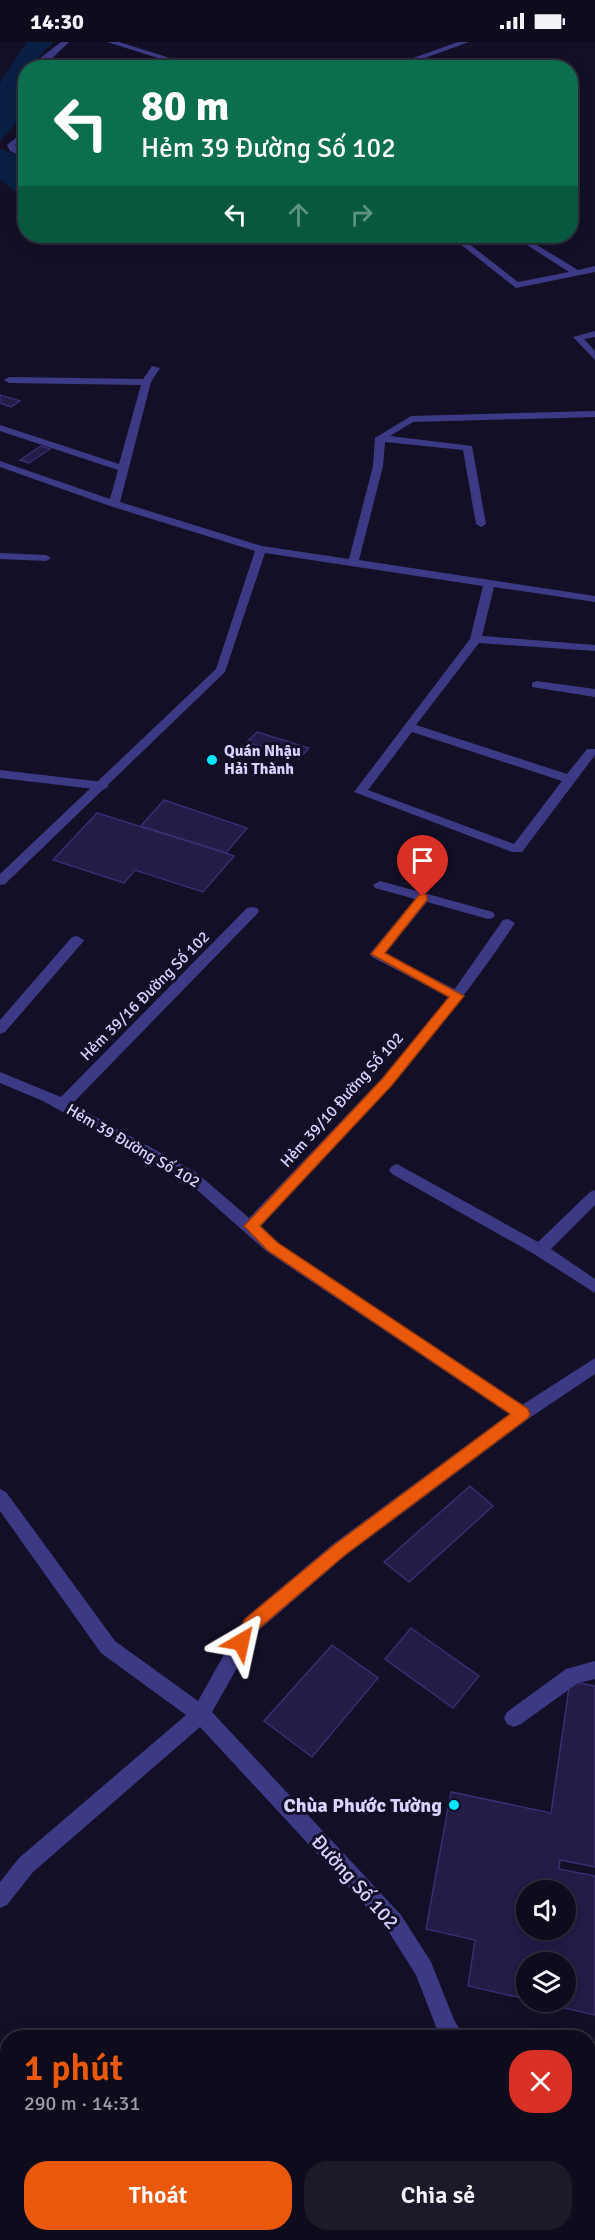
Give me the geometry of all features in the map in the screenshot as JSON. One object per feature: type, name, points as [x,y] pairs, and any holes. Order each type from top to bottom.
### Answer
[{"type":"street","points":[[43,60],[65,42]]},
{"type":"street","points":[[111,42],[173,60]]},
{"type":"street","points":[[412,60],[465,42]]},
{"type":"street","points":[[18,138],[11,144],[13,149],[18,152]]},
{"type":"street","points":[[463,243],[516,285],[595,269]]},
{"type":"street","points":[[528,243],[577,273]]},
{"type":"street","points":[[595,334],[578,337],[595,357]]},
{"type":"street","points":[[114,504],[121,468],[146,382],[156,368]]},
{"type":"street","points":[[9,380],[146,382]]},
{"type":"street","points":[[380,438],[411,419],[595,414]]},
{"type":"street","points":[[0,428],[121,468]]},
{"type":"street","points":[[380,438],[468,448],[481,524]]},
{"type":"street","points":[[353,563],[378,466],[380,438]]},
{"type":"street","points":[[0,464],[114,504],[261,549],[595,599]]},
{"type":"street","points":[[0,881],[221,670],[261,549]]},
{"type":"street","points":[[0,556],[46,558]]},
{"type":"street","points":[[489,583],[476,639],[360,792],[517,849],[591,752]]},
{"type":"street","points":[[476,639],[595,648]]},
{"type":"street","points":[[536,685],[595,693]]},
{"type":"street","points":[[409,727],[569,779]]},
{"type":"street","points":[[0,774],[102,786]]},
{"type":"street","points":[[380,885],[488,915]]},
{"type":"street","points":[[423,897],[377,954],[457,996]]},
{"type":"street","name":"Hẻm 39/16 Đường Số 102","points":[[62,1105],[252,911]]},
{"type":"street","name":"Hẻm 39/10 Đường Số 102","points":[[251,1226],[388,1081],[457,996],[508,923]]},
{"type":"street","points":[[0,1029],[77,940]]},
{"type":"street","name":"Hẻm 39 Đường Số 102","points":[[3,1083],[62,1105],[192,1177],[273,1246],[522,1414]]},
{"type":"street","points":[[397,1170],[540,1250],[595,1287]]},
{"type":"street","points":[[540,1250],[595,1196]]},
{"type":"street","points":[[0,1898],[26,1865],[201,1714],[251,1625],[339,1550],[522,1414],[595,1365]]},
{"type":"street","name":"Đường Số 102","points":[[0,1497],[108,1647],[201,1714],[394,1922],[424,1969],[449,2030]]},
{"type":"street","points":[[514,1718],[573,1675],[595,1671]]},
{"type":"water","points":[[27,42],[54,42],[41,54],[38,60],[18,60],[18,94],[16,97],[18,120],[0,142],[0,83]]},
{"type":"water","points":[[0,149],[18,155],[18,194],[0,179]]},
{"type":"building","points":[[0,395],[20,401],[11,407],[0,403]]},
{"type":"building","points":[[41,446],[50,449],[29,463],[20,460]]},
{"type":"building","points":[[257,732],[309,748],[299,759],[247,742]]},
{"type":"building","points":[[164,800],[247,828],[226,853],[141,826]]},
{"type":"building","points":[[97,813],[234,856],[203,892],[135,870],[124,883],[53,860]]},
{"type":"building","points":[[470,1486],[493,1506],[409,1582],[384,1562]]},
{"type":"building","points":[[411,1628],[479,1676],[453,1708],[385,1659]]},
{"type":"building","points":[[332,1645],[378,1678],[312,1757],[264,1721]]},
{"type":"building","points":[[570,1681],[595,1686],[595,1867],[560,1860],[559,1869],[595,1876],[595,2015],[576,2011],[576,1952],[516,1952],[516,1997],[468,1986],[475,1940],[426,1929],[451,1792],[551,1813]]},
{"type":"place","name":"Quán Nhậu Hải Thành","points":[[212,760]]},
{"type":"place","name":"Chùa Phước Tường","points":[[454,1805]]},
{"type":"route","points":[[241,1642],[251,1625],[339,1550],[522,1414],[273,1246],[251,1226],[388,1081],[457,996],[377,954],[423,897]]}]
